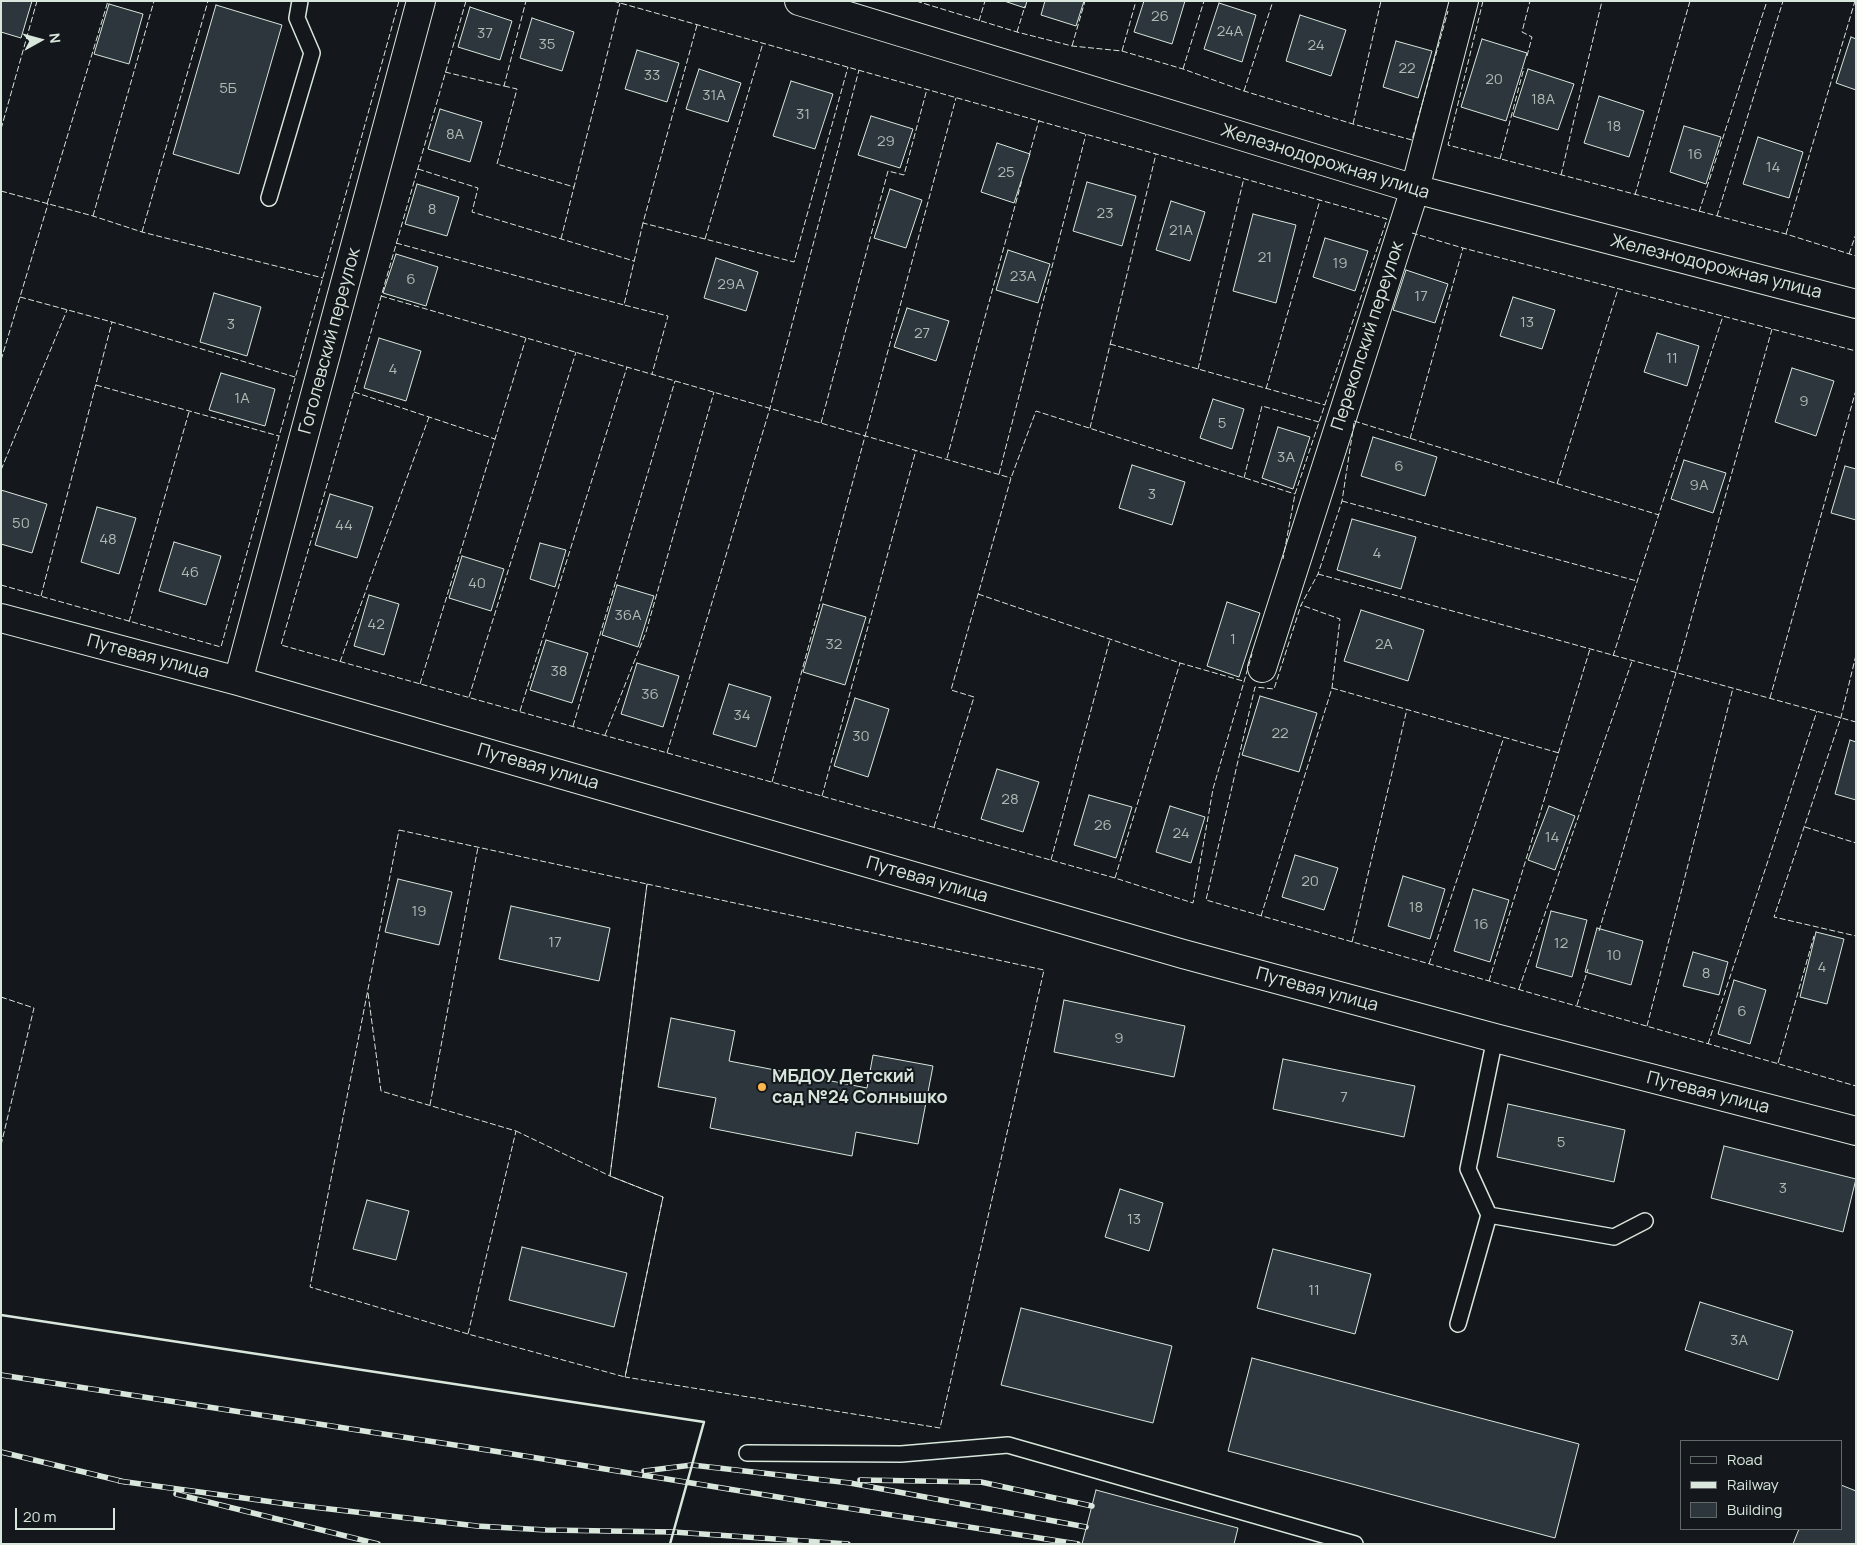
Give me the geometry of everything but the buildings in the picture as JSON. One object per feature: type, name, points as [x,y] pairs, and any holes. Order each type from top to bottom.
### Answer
[{"type":"street","name":"Гоголевский переулок","points":[[238,681],[421,1]]},
{"type":"street","name":"Железнодорожная улица","points":[[799,1],[1414,190],[1856,304]]},
{"type":"street","name":"Перекопский переулок","points":[[1262,668],[1414,190],[1464,1]]},
{"type":"street","name":"Путевая улица","points":[[1,618],[238,681],[1183,954],[1494,1038],[1856,1131]]},
{"type":"lane","points":[[269,198],[312,53],[297,18],[300,1]]},
{"type":"lane","points":[[1458,1324],[1489,1215],[1468,1169],[1494,1038]]},
{"type":"lane","points":[[1489,1215],[1614,1237],[1645,1221]]},
{"type":"lane","points":[[747,1453],[901,1454],[1008,1445],[1355,1544]]},
{"type":"railway","points":[[1,1375],[1078,1544]]},
{"type":"railway","points":[[1,1452],[125,1482]]},
{"type":"railway","points":[[644,1471],[692,1465],[850,1483],[1086,1527]]},
{"type":"railway","points":[[860,1480],[981,1482],[1092,1506]]},
{"type":"railway","points":[[119,1481],[295,1505],[477,1526],[546,1530],[673,1532],[848,1544]]},
{"type":"railway","points":[[176,1494],[378,1544]]},
{"type":"fence","points":[[1,129],[37,1]]},
{"type":"fence","points":[[47,204],[108,1]]},
{"type":"fence","points":[[93,216],[154,1]]},
{"type":"fence","points":[[142,232],[208,1]]},
{"type":"fence","points":[[1,585],[221,647],[399,1]]},
{"type":"fence","points":[[466,1],[281,645],[1115,878],[1193,903],[1213,789],[1252,654]]},
{"type":"fence","points":[[445,72],[504,86],[526,1]]},
{"type":"fence","points":[[613,1],[1387,219],[1295,494],[1283,559]]},
{"type":"fence","points":[[916,1],[1017,32],[1072,46],[1122,51],[1183,69],[1244,91],[1412,140],[1448,11]]},
{"type":"fence","points":[[979,21],[985,1]]},
{"type":"fence","points":[[1072,46],[1085,1]]},
{"type":"fence","points":[[1122,51],[1136,1]]},
{"type":"fence","points":[[1183,69],[1204,1]]},
{"type":"fence","points":[[1244,91],[1273,1]]},
{"type":"fence","points":[[1353,124],[1381,1]]},
{"type":"fence","points":[[1483,1],[1448,145],[1786,234],[1856,256]]},
{"type":"fence","points":[[1527,56],[1532,37],[1522,32],[1530,1]]},
{"type":"fence","points":[[1561,175],[1602,1]]},
{"type":"fence","points":[[1635,195],[1690,1]]},
{"type":"fence","points":[[1699,212],[1767,1]]},
{"type":"fence","points":[[1717,216],[1783,1]]},
{"type":"fence","points":[[1786,234],[1855,1]]},
{"type":"fence","points":[[504,86],[517,89],[497,164],[574,187],[620,3]]},
{"type":"fence","points":[[1017,32],[1025,6]]},
{"type":"fence","points":[[697,25],[643,223],[794,262],[848,67]]},
{"type":"fence","points":[[705,239],[763,43]]},
{"type":"fence","points":[[1500,159],[1524,68]]},
{"type":"fence","points":[[667,753],[770,408],[859,70]]},
{"type":"fence","points":[[821,423],[888,171],[904,175],[927,89]]},
{"type":"fence","points":[[772,782],[956,98]]},
{"type":"fence","points":[[1029,156],[1039,120]]},
{"type":"fence","points":[[999,474],[1086,134]]},
{"type":"fence","points":[[1090,428],[1156,154]]},
{"type":"fence","points":[[418,169],[478,188],[472,212],[634,261]]},
{"type":"fence","points":[[1198,369],[1244,178]]},
{"type":"fence","points":[[947,458],[1022,180]]},
{"type":"fence","points":[[561,239],[574,187]]},
{"type":"fence","points":[[1,191],[93,216],[142,232],[323,278]]},
{"type":"fence","points":[[1266,389],[1320,200]]},
{"type":"fence","points":[[1,360],[48,204]]},
{"type":"fence","points":[[643,223],[624,305],[668,316],[652,374]]},
{"type":"fence","points":[[1412,233],[1856,351]]},
{"type":"fence","points":[[1849,254],[1856,234]]},
{"type":"fence","points":[[396,243],[624,305]]},
{"type":"fence","points":[[1410,439],[1463,248]]},
{"type":"fence","points":[[1557,484],[1618,289]]},
{"type":"fence","points":[[381,296],[1011,478]]},
{"type":"fence","points":[[20,297],[112,322],[295,377]]},
{"type":"fence","points":[[1,470],[67,310]]},
{"type":"fence","points":[[1613,656],[1723,316]]},
{"type":"fence","points":[[41,596],[112,322]]},
{"type":"fence","points":[[1599,931],[1676,673],[1772,329]]},
{"type":"fence","points":[[420,684],[526,338]]},
{"type":"fence","points":[[1110,344],[1325,405]]},
{"type":"fence","points":[[469,697],[576,352]]},
{"type":"fence","points":[[520,711],[627,367]]},
{"type":"fence","points":[[573,726],[675,381]]},
{"type":"fence","points":[[96,385],[279,436]]},
{"type":"fence","points":[[1770,698],[1856,390]]},
{"type":"fence","points":[[354,392],[495,439]]},
{"type":"fence","points":[[605,735],[646,632],[714,392]]},
{"type":"fence","points":[[1244,478],[1262,406],[1319,422]]},
{"type":"fence","points":[[934,827],[974,697],[951,690],[1011,478],[1036,411],[1295,494]]},
{"type":"fence","points":[[129,622],[189,412]]},
{"type":"fence","points":[[340,662],[429,417]]},
{"type":"fence","points":[[1354,421],[1659,515]]},
{"type":"fence","points":[[1354,423],[1342,501],[1318,574],[1301,605],[1274,689],[1255,687],[1206,900],[1856,1086]]},
{"type":"fence","points":[[822,796],[916,450]]},
{"type":"fence","points":[[1342,501],[1637,581]]},
{"type":"fence","points":[[1318,574],[1856,722]]},
{"type":"fence","points":[[978,594],[1180,663],[1243,681]]},
{"type":"fence","points":[[1261,916],[1332,688],[1340,619],[1301,605]]},
{"type":"fence","points":[[1051,860],[1110,639]]},
{"type":"fence","points":[[1489,981],[1590,649]]},
{"type":"fence","points":[[1856,655],[1841,717],[1774,917],[1856,936]]},
{"type":"fence","points":[[1519,989],[1632,661]]},
{"type":"fence","points":[[1115,878],[1180,663]]},
{"type":"fence","points":[[1332,688],[1559,753]]},
{"type":"fence","points":[[1647,1026],[1733,688]]},
{"type":"fence","points":[[1352,942],[1407,709]]},
{"type":"fence","points":[[1708,1044],[1817,711]]},
{"type":"fence","points":[[1429,964],[1504,737]]},
{"type":"fence","points":[[1805,827],[1856,843]]},
{"type":"fence","points":[[399,830],[647,884],[610,1176],[663,1197],[625,1377],[468,1334],[310,1287],[399,830]]},
{"type":"fence","points":[[430,1105],[478,847]]},
{"type":"fence","points":[[647,884],[1044,970],[940,1428],[625,1377],[663,1197],[610,1176],[647,884]]},
{"type":"fence","points":[[1778,1063],[1814,936]]},
{"type":"fence","points":[[1577,1005],[1588,969]]},
{"type":"fence","points":[[368,993],[381,1091],[516,1131],[468,1334]]},
{"type":"fence","points":[[1,997],[34,1008],[1,1145]]},
{"type":"fence","points":[[516,1131],[610,1176]]},
{"type":"wall","points":[[1,1315],[704,1422],[670,1544]]},
{"type":"place","name":"МБДОУ Детский сад №24 Солнышко","points":[[762,1087]]}]
